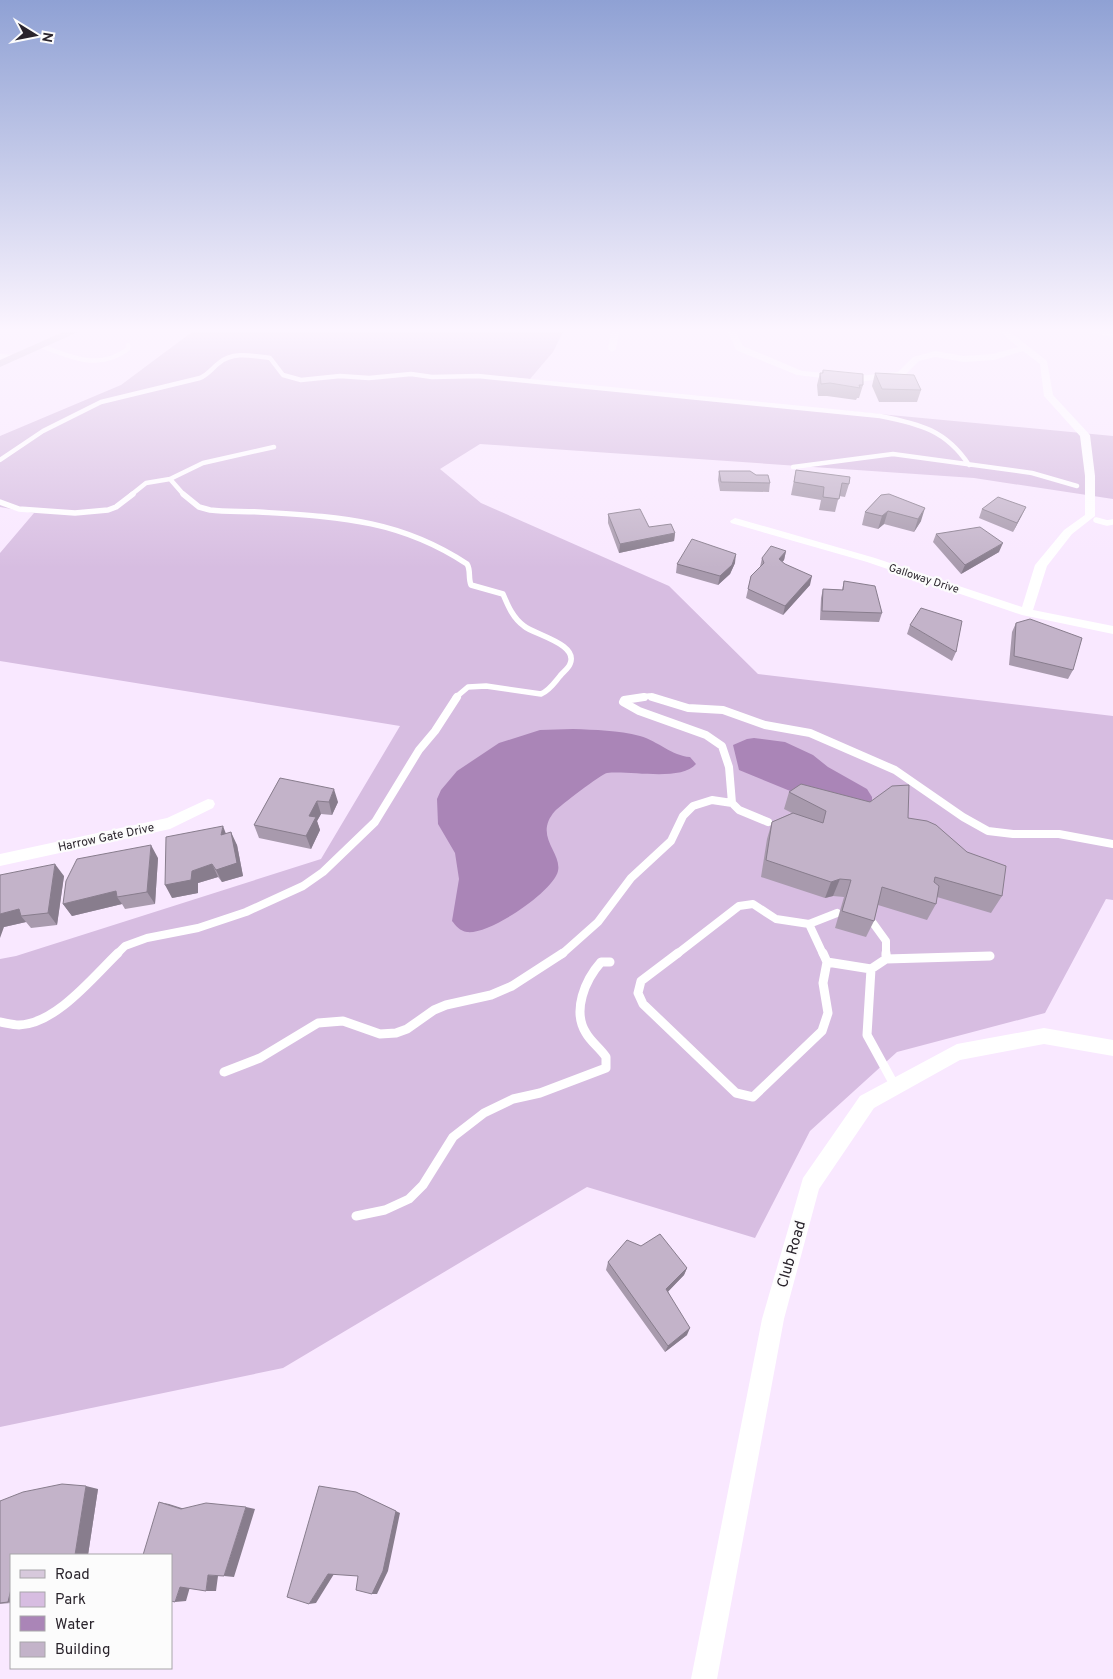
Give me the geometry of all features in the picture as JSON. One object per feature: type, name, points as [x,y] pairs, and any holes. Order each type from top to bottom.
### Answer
[{"type":"street","points":[[1026,612],[1041,565],[1068,532],[1090,516],[1090,476],[1085,434],[1063,410]]},
{"type":"street","name":"Galloway Drive","points":[[736,521],[871,560],[1026,612],[1113,630]]},
{"type":"street","name":"Harrow Gate Drive","points":[[0,860],[170,823],[208,804]]},
{"type":"street","name":"Club Road","points":[[704,1679],[773,1319],[810,1185],[867,1102],[957,1052],[1044,1036],[1113,1048]]},
{"type":"lane","points":[[0,460],[42,431],[84,410]]},
{"type":"lane","points":[[847,410],[900,420],[940,435],[958,448],[969,465]]},
{"type":"lane","points":[[0,502],[19,509],[74,513],[108,510],[116,507],[146,483],[170,479],[203,463],[274,446]]},
{"type":"lane","points":[[793,467],[893,454],[1032,473],[1077,486]]},
{"type":"lane","points":[[0,1022],[19,1025],[48,1016],[74,996],[125,946],[147,938],[198,928],[246,912],[304,886],[323,872],[375,822],[420,750],[436,731],[454,698],[468,687],[486,686],[541,694],[547,692],[554,685],[571,660],[570,653],[565,646],[527,628],[519,622],[503,594],[471,585],[468,578],[469,567],[467,564],[442,547],[425,539],[388,526],[360,521],[203,509],[189,500],[170,479]]},
{"type":"lane","points":[[1096,520],[1107,523],[1113,522]]},
{"type":"lane","points":[[732,803],[729,767],[722,746],[696,731],[639,711],[623,702],[624,700],[649,696],[688,708],[723,710],[765,725],[810,732],[895,770],[963,817],[988,831],[1006,834],[1059,834],[1113,844]]},
{"type":"lane","points":[[224,1072],[260,1058],[318,1023],[344,1021],[380,1034],[396,1033],[407,1029],[434,1010],[446,1005],[491,995],[526,978],[574,944],[598,922],[631,878],[671,841],[683,816],[693,806],[712,800],[732,803],[739,810],[768,822]]},
{"type":"lane","points":[[809,924],[827,962],[823,983],[828,1013],[822,1031],[753,1097],[736,1093],[643,1004],[638,993],[641,981],[739,906],[753,904],[776,920],[809,924],[837,913]]},
{"type":"lane","points":[[873,923],[886,941],[886,959]]},
{"type":"lane","points":[[827,962],[871,969],[886,959],[990,956]]},
{"type":"lane","points":[[356,1216],[385,1210],[409,1199],[423,1185],[453,1137],[484,1113],[513,1100],[540,1094],[606,1068],[606,1057],[584,1030],[580,1016],[582,997],[590,975],[601,962],[610,962]]},
{"type":"lane","points":[[871,969],[867,1035],[895,1086]]},
{"type":"green space","points":[[61,410],[841,410],[1113,436],[1113,499],[974,478],[480,444],[440,469],[481,503],[669,586],[758,674],[1113,716],[1113,900],[1106,899],[1045,1013],[897,1052],[810,1131],[755,1238],[587,1187],[283,1368],[0,1427],[0,959],[16,956],[321,859],[400,726],[0,661],[0,553],[34,513],[0,507],[0,436]]},
{"type":"water","points":[[540,730],[615,731],[640,736],[677,754],[690,757],[696,764],[679,773],[607,773],[589,784],[555,811],[549,820],[547,836],[558,864],[558,871],[554,880],[533,900],[504,920],[477,931],[462,931],[452,921],[459,879],[455,853],[438,824],[437,799],[441,790],[457,771],[499,743]]},
{"type":"water","points":[[754,738],[785,742],[813,755],[828,767],[867,789],[872,797],[872,806],[800,795],[739,770],[733,745]]},
{"type":"building","points":[[796,470],[850,477],[849,484],[842,483],[839,499],[823,497],[824,487],[794,482]]},
{"type":"building","points":[[719,471],[750,471],[756,475],[768,475],[770,483],[721,482]]},
{"type":"building","points":[[889,494],[925,508],[918,519],[888,511],[882,516],[865,512],[881,495]]},
{"type":"building","points":[[998,497],[1026,507],[1017,523],[982,509]]},
{"type":"building","points":[[640,509],[649,527],[671,524],[675,533],[620,544],[608,514]]},
{"type":"building","points":[[980,527],[1003,543],[965,565],[936,534]]},
{"type":"building","points":[[692,539],[736,554],[732,565],[720,576],[677,564]]},
{"type":"building","points":[[771,546],[786,551],[779,559],[785,564],[812,576],[785,606],[748,589],[751,576],[764,563],[762,558]]},
{"type":"building","points":[[844,581],[875,586],[882,613],[822,611],[823,589],[843,590]]},
{"type":"building","points":[[921,608],[962,621],[956,652],[910,625]]},
{"type":"building","points":[[1030,619],[1082,638],[1073,670],[1014,656],[1016,623]]},
{"type":"building","points":[[280,778],[334,789],[329,802],[317,801],[309,816],[316,817],[306,836],[254,825]]},
{"type":"building","points":[[801,784],[870,802],[892,786],[909,785],[908,818],[927,821],[936,825],[967,852],[1006,866],[1002,896],[935,877],[934,882],[939,886],[936,904],[882,887],[874,921],[842,911],[851,880],[840,879],[831,882],[766,860],[772,822],[793,813],[823,823],[826,811],[789,792]]},
{"type":"building","points":[[223,826],[221,835],[231,832],[237,863],[216,870],[212,864],[192,871],[191,880],[165,885],[166,837]]},
{"type":"building","points":[[151,845],[147,892],[117,897],[116,891],[63,904],[66,881],[77,859]]},
{"type":"building","points":[[55,864],[48,913],[21,916],[19,909],[0,914],[0,875]]},
{"type":"building","points":[[660,1234],[687,1268],[666,1289],[690,1328],[668,1346],[608,1262],[627,1240],[641,1246]]},
{"type":"building","points":[[62,1484],[86,1486],[75,1554],[10,1554],[10,1593],[8,1602],[0,1603],[0,1501],[23,1492]]},
{"type":"building","points":[[319,1486],[356,1492],[396,1511],[383,1571],[372,1594],[356,1590],[358,1576],[328,1574],[309,1604],[287,1597]]},
{"type":"building","points":[[159,1502],[181,1509],[206,1503],[246,1507],[224,1576],[208,1575],[206,1591],[180,1587],[175,1602],[172,1601],[172,1554],[143,1554]]}]
